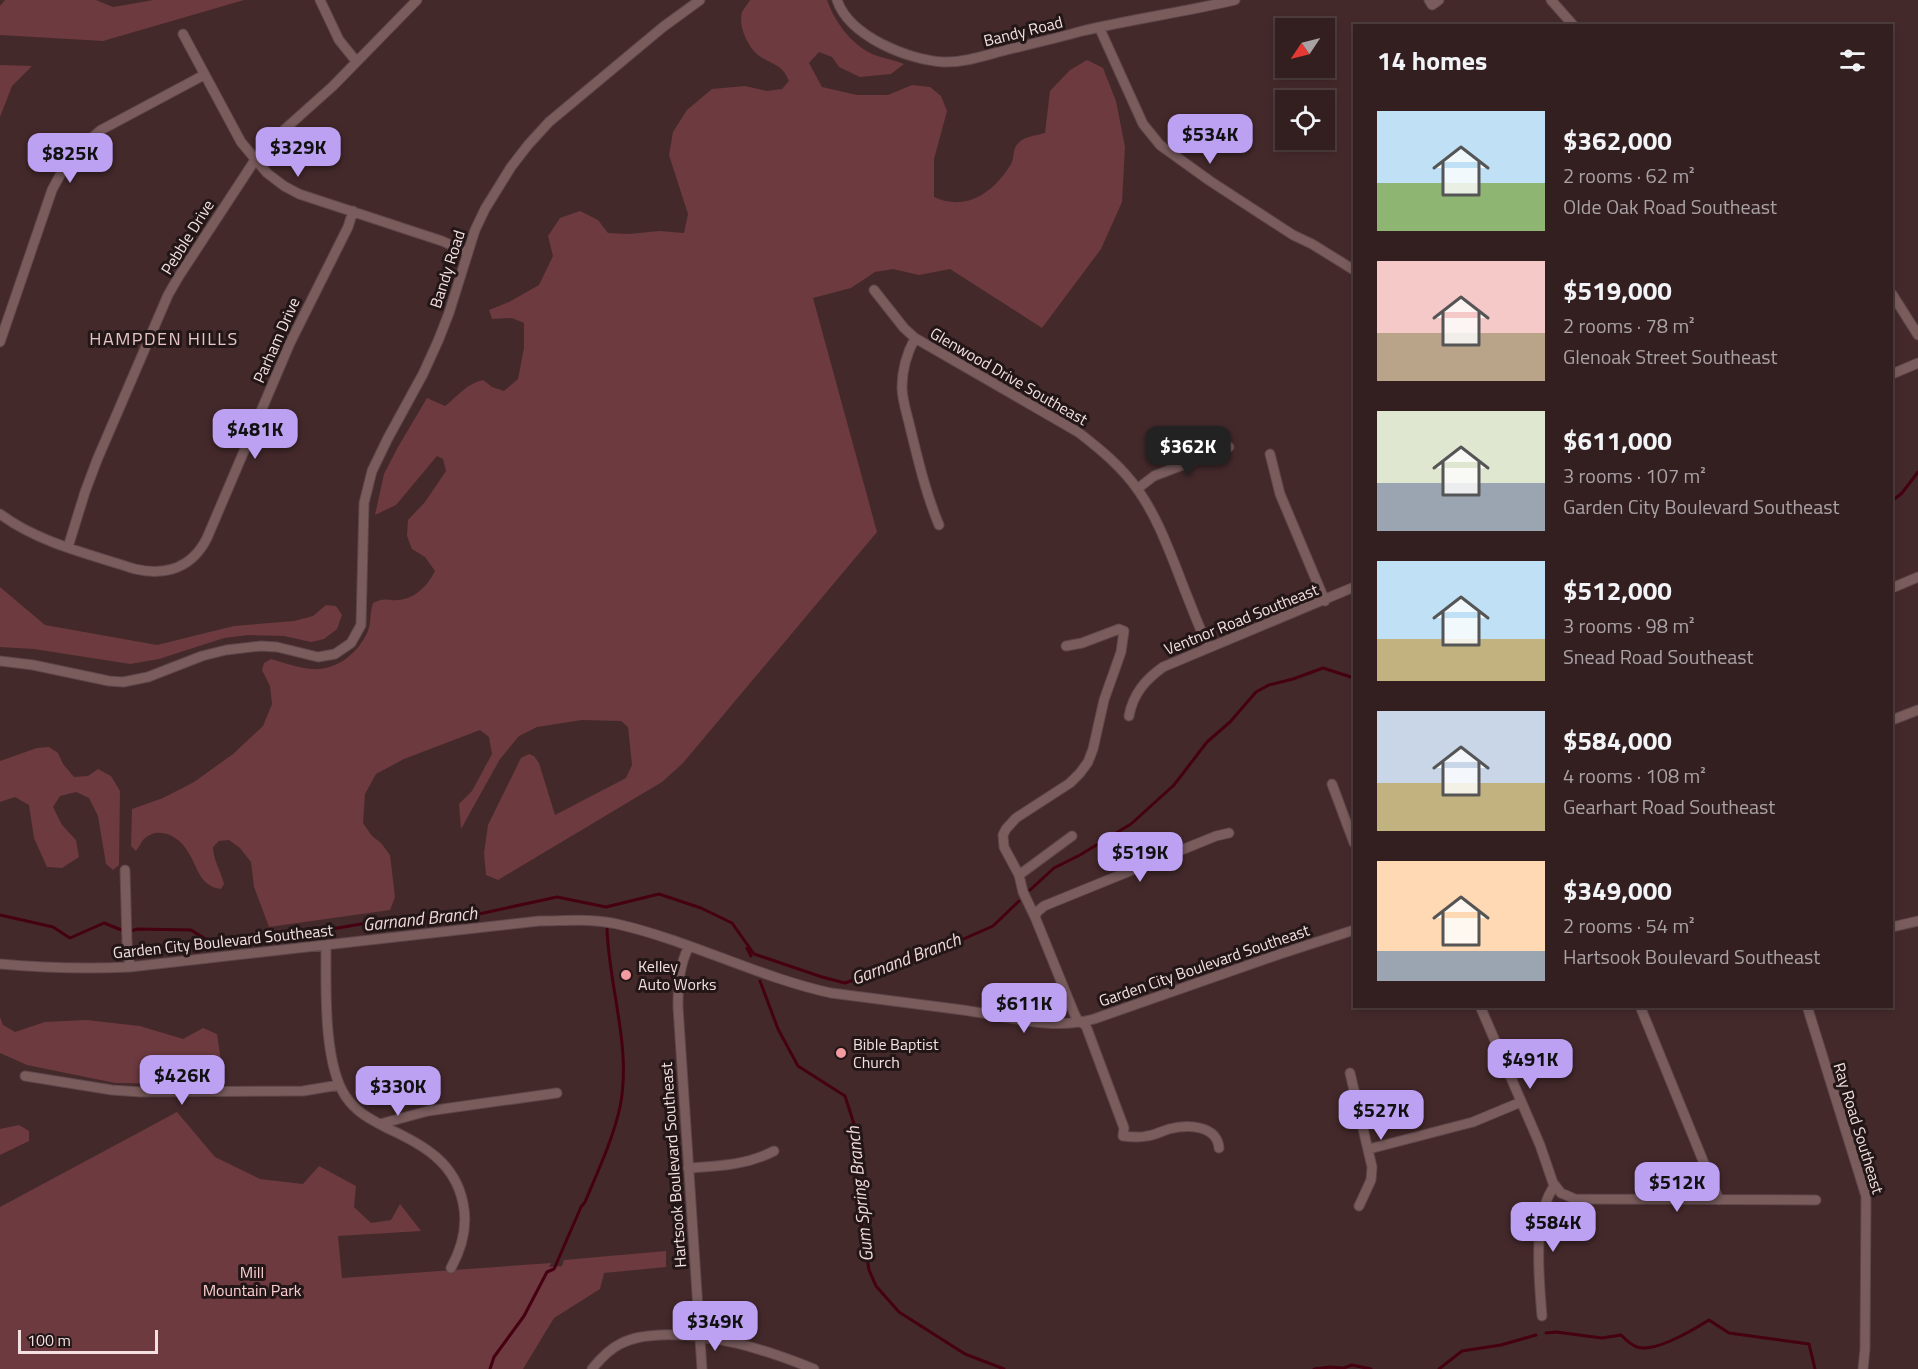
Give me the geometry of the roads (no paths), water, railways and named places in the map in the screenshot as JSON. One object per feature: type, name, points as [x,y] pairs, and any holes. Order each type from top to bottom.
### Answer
[{"type":"street","points":[[320,0],[339,40],[356,61]]},
{"type":"street","name":"Pebble Drive","points":[[68,547],[97,460],[168,296],[179,276],[266,146],[291,125],[417,0]]},
{"type":"street","name":"Bandy Road","points":[[0,661],[123,682],[148,677],[202,656],[248,647],[277,648],[306,656],[327,657],[351,644],[361,625],[363,611],[363,531],[368,484],[381,451],[410,400],[438,341],[456,294],[475,230],[495,192],[531,141],[549,122],[663,27],[700,0]]},
{"type":"street","name":"Bandy Road","points":[[837,0],[845,16],[868,36],[902,53],[935,61],[957,61],[978,57],[1099,27],[1235,0]]},
{"type":"street","points":[[1429,0],[1432,5],[1439,0]]},
{"type":"street","points":[[1551,0],[1572,24]]},
{"type":"street","points":[[1099,27],[1143,124],[1160,145],[1293,235],[1353,269]]},
{"type":"street","points":[[183,34],[233,129],[267,173],[299,194],[467,252]]},
{"type":"street","points":[[0,342],[52,190],[66,164],[77,151],[102,130],[204,75]]},
{"type":"street","name":"Parham Drive","points":[[0,513],[25,531],[135,569],[149,572],[172,569],[187,563],[195,556],[207,538],[290,343],[348,227],[353,212]]},
{"type":"street","name":"Glenwood Drive Southeast","points":[[874,290],[915,338],[1078,432],[1102,451],[1137,489],[1150,509],[1208,648]]},
{"type":"street","points":[[1893,296],[1918,334]]},
{"type":"street","points":[[915,338],[903,374],[903,400],[939,525]]},
{"type":"street","points":[[1893,375],[1918,363]]},
{"type":"street","points":[[1137,489],[1154,476],[1228,447]]},
{"type":"street","points":[[1270,454],[1280,494],[1325,601]]},
{"type":"street","points":[[1893,588],[1918,578]]},
{"type":"street","name":"Ventnor Road Southeast","points":[[1129,716],[1134,697],[1144,683],[1163,667],[1353,587]]},
{"type":"street","points":[[1066,646],[1082,643],[1119,629],[1124,631],[1121,652],[1104,700],[1093,750],[1088,762],[1070,783],[1016,818],[1006,829],[1003,842],[1019,875],[1023,892],[1074,1013],[1086,1026],[1124,1128],[1123,1136],[1140,1137],[1170,1129],[1193,1127],[1212,1132],[1219,1148]]},
{"type":"street","points":[[1893,720],[1918,710]]},
{"type":"street","points":[[1332,784],[1353,840]]},
{"type":"street","points":[[1035,917],[1044,906],[1216,836],[1229,833]]},
{"type":"street","points":[[1019,875],[1072,836]]},
{"type":"street","points":[[125,870],[130,967]]},
{"type":"street","name":"Garden City Boulevard Southeast","points":[[0,964],[82,970],[130,967],[539,921],[578,920],[619,924],[689,946],[770,976],[831,993],[965,1010],[1047,1024],[1081,1023],[1353,930]]},
{"type":"street","points":[[1893,927],[1918,921]]},
{"type":"street","points":[[326,945],[331,1061],[339,1085],[346,1098],[357,1110],[367,1118],[432,1152],[456,1180],[463,1200],[465,1221],[462,1246],[451,1268]]},
{"type":"street","name":"Hartsook Boulevard Southeast","points":[[689,946],[678,983],[702,1369]]},
{"type":"street","points":[[1481,1008],[1555,1185],[1562,1193],[1575,1199],[1816,1200]]},
{"type":"street","points":[[1641,1008],[1719,1200]]},
{"type":"street","name":"Ray Road Southeast","points":[[1808,1008],[1866,1197],[1863,1369]]},
{"type":"street","points":[[1350,1073],[1372,1167],[1371,1180],[1359,1206]]},
{"type":"street","points":[[25,1076],[112,1090],[141,1092],[303,1091],[339,1085]]},
{"type":"street","points":[[380,1124],[428,1111],[557,1093]]},
{"type":"street","points":[[1369,1149],[1473,1122],[1521,1102]]},
{"type":"street","points":[[688,1168],[737,1164],[752,1161],[774,1151]]},
{"type":"street","points":[[1542,1316],[1539,1245],[1546,1199],[1555,1185]]},
{"type":"street","points":[[592,1369],[608,1351],[630,1339],[643,1336],[686,1334],[727,1341],[772,1353],[814,1369]]},
{"type":"waterway","name":"Garnand Branch","points":[[1893,500],[1902,493],[1918,472]]},
{"type":"waterway","name":"Garnand Branch","points":[[1030,890],[1054,868],[1131,824],[1174,785],[1207,742],[1230,722],[1256,692],[1269,685],[1323,668],[1353,678]]},
{"type":"waterway","name":"Garnand Branch","points":[[130,931],[138,929],[191,930],[212,943],[272,939],[397,918],[465,917],[557,897],[606,907],[659,894],[701,908],[732,923],[754,954],[845,983],[993,926],[1019,901]]},
{"type":"waterway","name":"Garnand Branch","points":[[0,915],[53,927],[70,938],[104,923],[124,931]]},
{"type":"waterway","points":[[490,1369],[494,1357],[524,1316],[547,1272],[554,1269],[600,1167],[617,1119],[623,1085],[622,1040],[607,929]]},
{"type":"waterway","name":"Gum Spring Branch","points":[[747,948],[751,956]]},
{"type":"waterway","name":"Gum Spring Branch","points":[[760,981],[778,1029],[798,1066],[845,1096],[854,1124],[853,1151],[859,1210],[869,1270],[876,1286],[899,1312],[965,1354],[1004,1369]]},
{"type":"waterway","name":"Gum Spring Branch","points":[[1546,1333],[1556,1332],[1602,1338],[1621,1335],[1635,1346],[1645,1348],[1674,1340],[1709,1320],[1729,1333],[1809,1344],[1815,1369]]},
{"type":"waterway","name":"Gum Spring Branch","points":[[1439,1369],[1462,1351],[1501,1345],[1536,1335]]},
{"type":"waterway","name":"Gum Spring Branch","points":[[1314,1369],[1344,1368],[1352,1365],[1371,1369]]},
{"type":"place","name":"Kelley Auto Works","points":[[626,975]]},
{"type":"place","name":"Bible Baptist Church","points":[[841,1053]]},
{"type":"district","name":"HAMPDEN HILLS","points":[[164,339]]},
{"type":"park label","name":"Mill Mountain Park","points":[[252,1281]]}]
